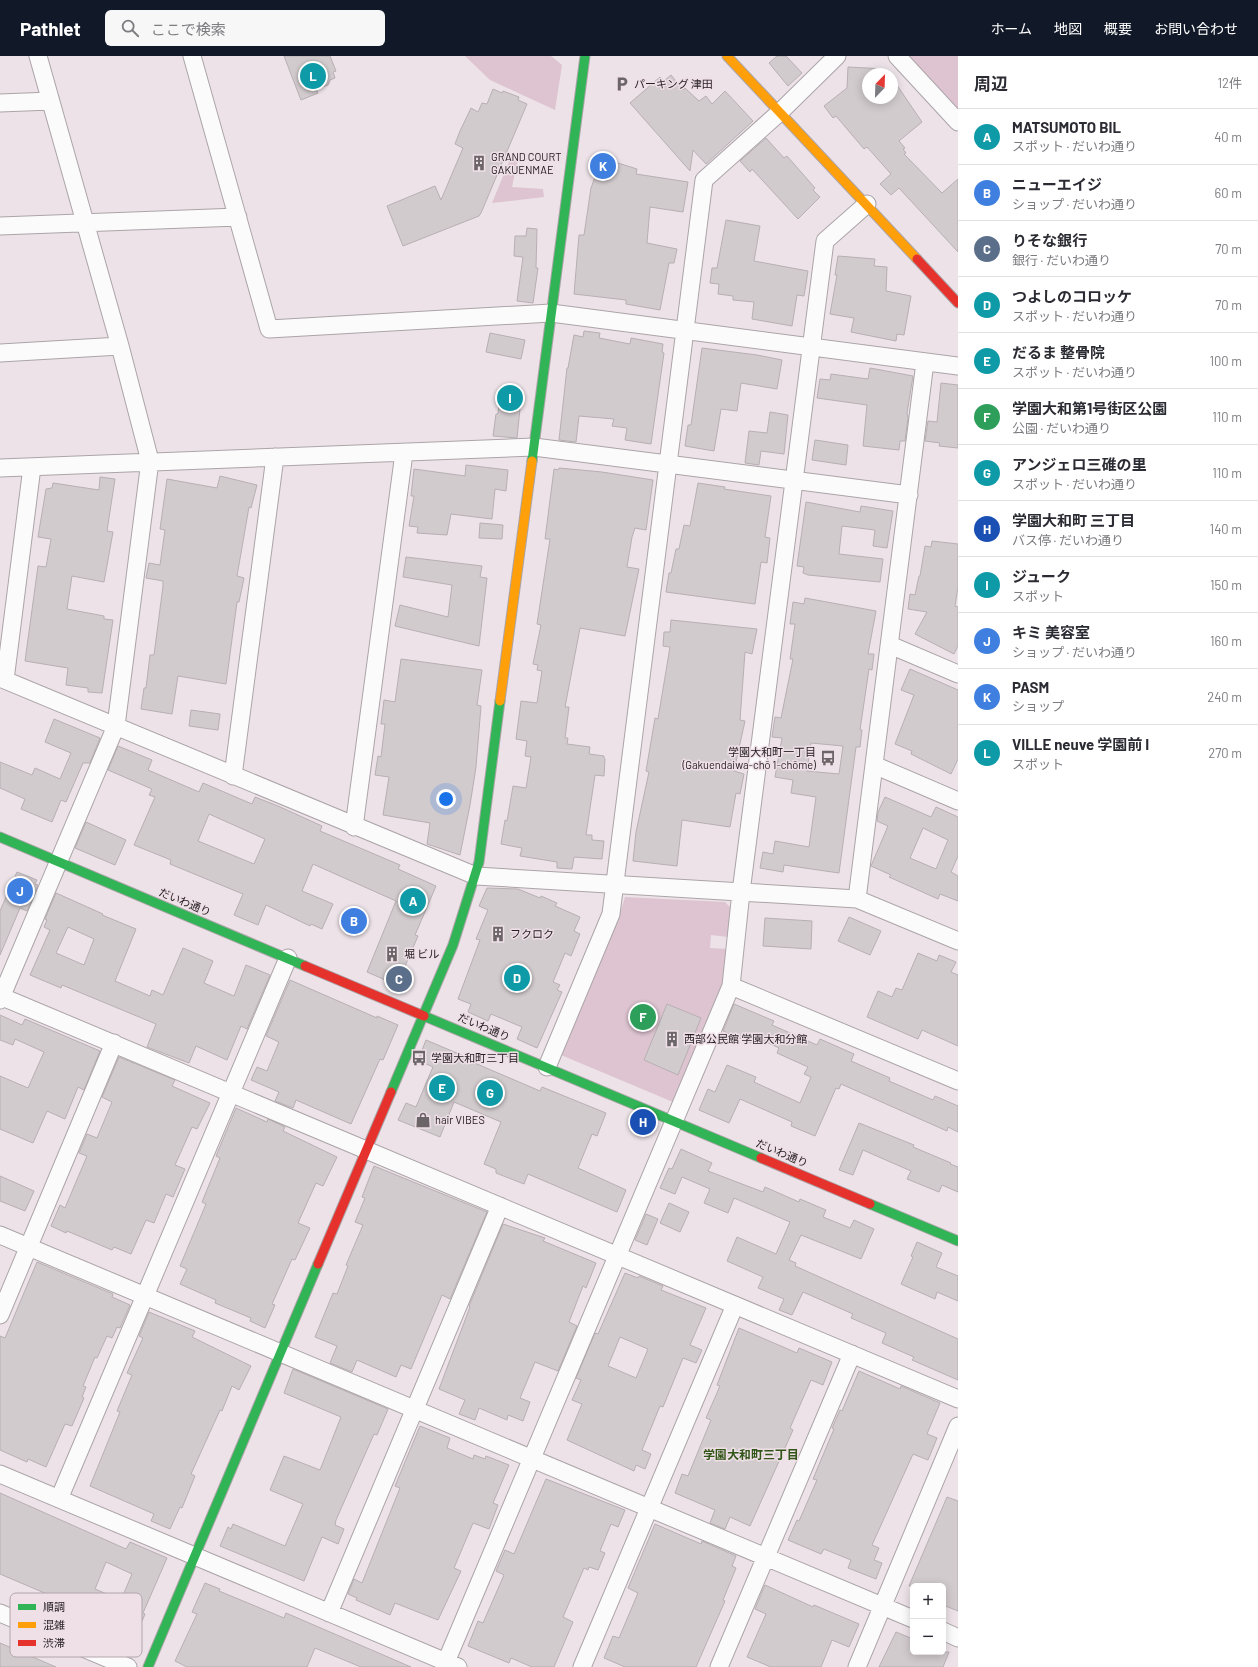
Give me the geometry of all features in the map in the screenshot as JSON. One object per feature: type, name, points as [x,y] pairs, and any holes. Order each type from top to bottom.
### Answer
[{"type":"street","points":[[38,56],[120,346],[150,461],[116,726],[1,997],[231,1092],[958,1399]]},
{"type":"street","points":[[192,56],[269,329],[551,313],[958,366]]},
{"type":"street","points":[[148,1667],[422,1015],[454,945],[476,876],[585,56]]},
{"type":"street","points":[[727,56],[958,303]]},
{"type":"street","points":[[547,1067],[612,914],[704,180],[780,112],[837,56]]},
{"type":"street","points":[[897,56],[958,122]]},
{"type":"street","points":[[0,103],[51,101]]},
{"type":"street","points":[[0,1474],[452,1664],[532,1458],[731,986],[741,892],[810,346],[825,241],[867,204]]},
{"type":"street","points":[[0,226],[238,217]]},
{"type":"street","points":[[0,353],[120,346]]},
{"type":"street","points":[[857,899],[925,362]]},
{"type":"street","points":[[0,468],[534,447],[794,479],[909,495]]},
{"type":"street","points":[[354,827],[404,453]]},
{"type":"street","points":[[233,776],[275,457]]},
{"type":"street","points":[[32,467],[2,679],[354,827],[476,876],[615,886],[857,899],[958,941]]},
{"type":"street","points":[[890,645],[958,674]]},
{"type":"street","points":[[874,765],[958,800]]},
{"type":"street","name":"だいわ通り","points":[[0,837],[958,1241]]},
{"type":"street","points":[[59,1499],[288,958]]},
{"type":"street","points":[[731,986],[958,1081]]},
{"type":"street","points":[[0,1315],[114,1043]]},
{"type":"street","points":[[329,1613],[500,1206]]},
{"type":"street","points":[[0,1235],[910,1618]]},
{"type":"street","points":[[582,1667],[734,1305]]},
{"type":"street","points":[[719,1667],[852,1354]]},
{"type":"street","points":[[857,1667],[958,1426]]},
{"type":"street","points":[[0,1613],[10,1617]]},
{"type":"street","points":[[946,1632],[958,1638]]},
{"type":"street","points":[[104,1657],[128,1667]]},
{"type":"shaded area","points":[[465,56],[551,56],[562,65],[555,110],[490,80]]},
{"type":"shaded area","points":[[907,56],[958,56],[958,109]]},
{"type":"shaded area","points":[[511,157],[518,159],[512,187],[543,189],[544,197],[492,203]]},
{"type":"shaded area","points":[[625,897],[725,902],[731,908],[728,937],[711,935],[710,948],[727,949],[724,980],[673,1102],[561,1055],[618,920]]},
{"type":"building","points":[[284,56],[330,56],[336,71],[333,72],[335,78],[330,80],[328,85],[316,89],[318,93],[301,100]]},
{"type":"building","points":[[777,56],[786,56],[802,73],[788,86],[769,63]]},
{"type":"building","points":[[848,67],[866,68],[862,68],[862,104],[898,104],[898,87],[922,122],[899,141],[905,148],[903,149],[906,153],[904,154],[942,193],[958,179],[958,252],[899,188],[891,195],[880,184],[891,174],[867,147],[864,149],[836,116],[833,118],[824,106],[847,88]]},
{"type":"building","points":[[671,75],[683,90],[685,88],[699,101],[706,96],[712,104],[725,91],[753,121],[706,164],[693,150],[690,171],[630,103],[660,77],[664,81]]},
{"type":"building","name":"GRAND COURT GAKUENMAE","points":[[493,89],[519,97],[518,100],[527,104],[481,213],[479,216],[403,246],[387,206],[435,186],[441,200],[463,148],[455,144],[460,131],[471,108],[478,112],[482,103],[487,104]]},
{"type":"building","points":[[766,138],[784,158],[787,156],[815,188],[813,190],[820,197],[798,219],[752,169],[750,172],[740,161]]},
{"type":"building","points":[[602,158],[637,169],[636,174],[688,182],[683,212],[650,207],[647,243],[677,249],[674,263],[669,263],[660,310],[626,304],[626,300],[574,294],[579,235],[584,235],[591,188]]},
{"type":"building","points":[[726,220],[760,226],[754,261],[808,271],[804,296],[797,295],[792,326],[752,319],[754,302],[733,300],[733,296],[718,294],[719,284],[710,283],[712,268],[717,268]]},
{"type":"building","points":[[527,228],[537,229],[536,268],[538,268],[533,303],[517,301],[523,257],[514,256],[515,236],[526,236]]},
{"type":"building","points":[[838,256],[875,259],[874,266],[887,267],[886,291],[911,296],[904,335],[897,334],[896,341],[851,332],[854,318],[830,314],[837,275],[835,275]]},
{"type":"building","points":[[584,331],[600,333],[599,338],[630,344],[631,338],[663,344],[662,352],[664,353],[651,444],[625,440],[627,428],[612,426],[614,419],[579,416],[576,442],[559,440],[567,368],[574,335],[583,337]]},
{"type":"building","points":[[490,333],[525,340],[521,359],[486,352]]},
{"type":"building","points":[[702,348],[757,355],[782,360],[777,389],[741,383],[737,411],[721,409],[714,451],[685,446],[688,425],[691,425]]},
{"type":"building","points":[[870,368],[913,376],[907,413],[908,418],[905,441],[900,441],[899,450],[863,446],[867,405],[817,398],[820,379],[830,380],[831,374],[868,379]]},
{"type":"building","points":[[941,383],[958,385],[958,448],[939,446],[940,443],[925,441],[928,421],[937,422]]},
{"type":"building","points":[[501,386],[522,389],[517,438],[493,436],[496,414],[498,414]]},
{"type":"building","points":[[770,412],[788,415],[784,454],[761,451],[759,465],[745,463],[749,431],[767,433]]},
{"type":"building","points":[[815,440],[848,445],[846,465],[812,460]]},
{"type":"building","points":[[466,465],[508,470],[506,491],[495,489],[492,519],[451,514],[447,535],[417,533],[418,527],[409,526],[414,496],[411,496],[414,469],[465,476]]},
{"type":"building","points":[[559,468],[602,472],[653,480],[646,530],[635,528],[632,537],[627,567],[639,569],[625,636],[580,628],[565,707],[569,707],[565,738],[568,738],[567,744],[590,747],[589,754],[604,756],[604,776],[595,775],[586,835],[592,835],[592,840],[604,841],[602,859],[574,857],[572,869],[557,868],[557,862],[520,856],[522,848],[501,844],[505,820],[507,821],[513,786],[526,788],[531,757],[525,756],[527,741],[516,739],[521,701],[537,703],[542,671],[537,670],[538,665],[533,664],[541,625],[537,624],[550,539],[545,539],[554,469],[558,470]]},
{"type":"building","points":[[220,476],[257,485],[251,508],[249,507],[237,576],[244,578],[239,602],[237,602],[226,684],[178,676],[172,714],[141,709],[144,688],[146,688],[150,655],[154,655],[163,586],[163,581],[146,578],[149,563],[160,565],[165,530],[160,529],[167,479],[217,488]]},
{"type":"building","points":[[100,477],[115,479],[107,531],[113,532],[104,582],[72,576],[67,609],[104,616],[104,619],[113,620],[102,693],[88,692],[88,688],[66,685],[68,668],[25,661],[38,566],[46,567],[51,539],[38,537],[46,489],[52,488],[53,483],[99,490]]},
{"type":"building","points":[[698,483],[725,487],[724,489],[771,496],[765,537],[770,538],[767,563],[761,562],[755,604],[666,592],[669,573],[671,573],[676,549],[679,549],[684,525],[690,526]]},
{"type":"building","points":[[806,502],[860,512],[861,506],[893,511],[887,548],[873,546],[875,530],[842,526],[839,554],[883,559],[880,582],[808,575],[803,573],[804,567],[797,566]]},
{"type":"building","points":[[480,523],[503,525],[502,539],[479,538]]},
{"type":"building","points":[[932,541],[958,544],[958,587],[955,606],[958,607],[958,646],[954,654],[915,634],[927,612],[908,609],[910,594],[915,595],[925,546],[931,547]]},
{"type":"building","points":[[406,557],[482,566],[480,577],[487,578],[479,646],[395,626],[400,605],[448,617],[452,585],[403,577]]},
{"type":"building","points":[[805,598],[876,611],[868,654],[874,654],[872,670],[869,669],[860,730],[862,730],[860,747],[856,747],[839,873],[784,865],[783,872],[760,868],[763,852],[773,854],[775,841],[809,847],[816,797],[791,793],[793,780],[775,777],[782,738],[772,737],[775,717],[781,718],[793,659],[790,659],[795,624],[790,624],[793,602],[804,604]],"holes":[[[811,743],[843,746],[839,774],[807,771]]]},
{"type":"building","points":[[671,620],[757,629],[752,654],[745,652],[740,720],[745,721],[734,771],[744,774],[740,794],[736,793],[730,827],[682,820],[677,866],[633,861],[636,832],[649,772],[646,771],[655,718],[658,719],[670,647],[663,646],[664,632],[670,632]]},
{"type":"building","points":[[401,659],[482,670],[477,705],[481,706],[476,767],[460,855],[427,844],[430,823],[383,815],[389,777],[375,775],[378,756],[381,757],[385,724],[381,724],[384,700],[395,702]]},
{"type":"building","points":[[910,669],[958,690],[958,759],[951,774],[911,754],[912,751],[895,744],[914,695],[901,690]]},
{"type":"building","points":[[191,710],[220,714],[218,730],[189,726]]},
{"type":"building","points":[[54,719],[100,738],[90,763],[83,763],[66,802],[61,800],[52,822],[21,809],[25,799],[0,788],[0,762],[32,775],[35,768],[60,779],[71,753],[45,742]]},
{"type":"building","points":[[118,746],[152,760],[148,770],[199,792],[203,783],[252,804],[255,797],[278,806],[322,826],[320,831],[400,865],[398,869],[436,886],[415,935],[418,936],[397,985],[367,972],[396,901],[313,864],[302,891],[333,904],[322,929],[311,924],[310,926],[266,905],[258,925],[234,915],[243,894],[170,864],[171,860],[134,845],[155,797],[149,795],[152,789],[108,770]],"holes":[[[209,814],[265,839],[254,864],[198,841]]]},
{"type":"building","points":[[885,797],[931,817],[936,807],[958,817],[958,856],[951,872],[958,876],[958,901],[940,894],[938,899],[889,877],[891,875],[871,866],[888,826],[877,821],[878,812]],"holes":[[[923,828],[948,840],[936,869],[910,858]]]},
{"type":"building","points":[[86,822],[126,840],[115,865],[75,848]]},
{"type":"building","points":[[17,872],[37,880],[35,884],[38,885],[27,911],[20,908],[0,955],[0,911]]},
{"type":"building","points":[[487,888],[518,889],[540,898],[541,896],[557,903],[555,906],[580,917],[574,931],[580,934],[571,956],[565,953],[553,982],[560,985],[557,990],[562,992],[537,1048],[517,1039],[522,1027],[491,1014],[488,1021],[468,1012],[471,1004],[458,999],[480,940],[476,939],[488,910],[479,906]]},
{"type":"building","points":[[56,893],[136,929],[115,981],[150,996],[152,990],[163,995],[183,948],[213,961],[204,983],[234,996],[246,965],[270,975],[247,1029],[241,1026],[227,1060],[196,1046],[189,1063],[147,1047],[156,1024],[62,985],[61,988],[30,975],[50,930],[44,927],[47,920],[45,919]],"holes":[[[68,927],[94,939],[84,965],[56,953]]]},
{"type":"building","points":[[849,917],[881,931],[870,955],[838,941]]},
{"type":"building","points":[[765,918],[812,921],[811,949],[763,946]]},
{"type":"building","points":[[918,953],[937,961],[939,955],[956,962],[951,972],[958,975],[958,1046],[922,1030],[918,1039],[867,1017],[878,991],[892,997],[896,988],[902,990]]},
{"type":"building","points":[[290,980],[377,1018],[377,1016],[398,1025],[383,1060],[380,1059],[351,1124],[296,1100],[293,1108],[275,1101],[279,1092],[251,1080],[257,1067],[267,1071],[279,1042],[266,1036]]},
{"type":"building","name":"西部公民館 学園大和分館","points":[[667,1004],[701,1018],[678,1075],[644,1060]]},
{"type":"building","points":[[734,1004],[774,1021],[772,1025],[817,1045],[820,1039],[854,1054],[851,1061],[890,1078],[889,1081],[933,1100],[935,1096],[958,1106],[958,1132],[948,1127],[947,1131],[841,1084],[839,1089],[836,1088],[815,1136],[791,1126],[792,1122],[740,1099],[729,1123],[699,1110],[708,1089],[715,1092],[727,1065],[756,1077],[754,1082],[800,1103],[811,1077],[804,1074],[808,1067],[777,1053],[779,1048],[754,1036],[751,1043],[723,1031]]},
{"type":"building","points":[[0,1015],[22,1025],[25,1019],[100,1051],[84,1090],[78,1087],[65,1119],[47,1111],[33,1143],[0,1129],[0,1076],[28,1088],[44,1052],[15,1039],[13,1045],[0,1040]]},
{"type":"building","points":[[426,1040],[471,1059],[470,1061],[540,1091],[542,1087],[606,1113],[597,1136],[592,1134],[578,1168],[626,1190],[617,1212],[528,1174],[524,1184],[496,1173],[496,1169],[484,1164],[501,1122],[454,1102],[440,1137],[398,1120],[406,1103],[416,1107],[433,1067],[418,1060]]},
{"type":"building","points":[[119,1057],[175,1080],[172,1086],[210,1103],[197,1129],[192,1127],[175,1165],[185,1169],[173,1197],[166,1194],[154,1223],[146,1220],[131,1254],[114,1247],[112,1250],[67,1231],[66,1233],[51,1226],[60,1205],[65,1208],[87,1156],[79,1153],[87,1134],[97,1138],[112,1102],[102,1097]]},
{"type":"building","points":[[236,1108],[267,1122],[268,1119],[285,1127],[283,1131],[337,1157],[323,1186],[316,1183],[298,1223],[310,1228],[295,1260],[292,1259],[272,1304],[275,1305],[265,1328],[250,1321],[251,1318],[215,1303],[216,1300],[180,1284],[187,1269],[180,1266],[206,1204],[202,1202],[220,1158],[216,1156]]},
{"type":"building","points":[[859,1123],[914,1145],[913,1147],[958,1167],[958,1192],[942,1185],[939,1192],[907,1179],[911,1171],[863,1150],[853,1175],[839,1170]]},
{"type":"building","points":[[681,1149],[712,1163],[708,1171],[763,1192],[765,1187],[799,1202],[800,1199],[826,1210],[823,1217],[850,1228],[854,1220],[874,1229],[861,1259],[801,1235],[789,1260],[796,1263],[795,1266],[958,1339],[958,1380],[912,1360],[914,1357],[882,1343],[886,1333],[851,1318],[853,1314],[803,1292],[792,1315],[779,1310],[784,1299],[758,1288],[763,1277],[727,1261],[737,1237],[776,1254],[790,1222],[734,1198],[728,1213],[704,1203],[710,1189],[682,1177],[675,1194],[660,1188],[669,1168],[672,1169]]},
{"type":"building","points":[[374,1166],[487,1212],[450,1299],[442,1295],[411,1369],[401,1365],[396,1377],[357,1360],[352,1372],[330,1363],[337,1346],[315,1337],[333,1293],[337,1294],[348,1266],[346,1265],[363,1225],[355,1222],[365,1198],[362,1197]]},
{"type":"building","points":[[0,1176],[34,1191],[25,1211],[0,1201]]},
{"type":"building","points":[[669,1203],[689,1212],[680,1232],[660,1223]]},
{"type":"building","points":[[646,1214],[658,1219],[647,1245],[635,1240]]},
{"type":"building","points":[[503,1224],[545,1238],[543,1241],[596,1263],[586,1288],[583,1286],[569,1322],[577,1326],[558,1371],[535,1362],[520,1398],[530,1402],[523,1421],[508,1415],[507,1420],[479,1408],[475,1420],[459,1414],[465,1400],[439,1389],[470,1307],[469,1306]]},
{"type":"building","points":[[917,1242],[942,1253],[936,1267],[958,1276],[958,1301],[937,1292],[935,1299],[901,1284],[913,1257],[911,1256]]},
{"type":"building","points":[[37,1262],[113,1294],[112,1297],[130,1305],[120,1328],[117,1327],[112,1338],[107,1336],[97,1358],[95,1357],[83,1386],[86,1387],[82,1397],[84,1398],[72,1426],[65,1424],[46,1467],[28,1459],[27,1462],[0,1450],[0,1336],[5,1338]]},
{"type":"building","points":[[625,1273],[638,1278],[639,1276],[663,1286],[661,1290],[706,1308],[690,1345],[702,1350],[696,1363],[683,1358],[663,1407],[660,1406],[642,1450],[651,1454],[645,1469],[636,1465],[634,1471],[567,1440],[582,1404],[572,1400],[581,1380],[576,1378],[595,1333],[598,1334]],"holes":[[[620,1337],[648,1349],[636,1378],[608,1366]]]},
{"type":"building","points":[[149,1312],[195,1331],[192,1337],[251,1366],[239,1390],[232,1386],[222,1411],[220,1410],[191,1474],[195,1476],[182,1508],[180,1507],[170,1529],[151,1521],[154,1514],[90,1486],[120,1412],[117,1411],[132,1375],[127,1373],[143,1338],[139,1336]]},
{"type":"building","points":[[739,1328],[797,1353],[799,1348],[832,1362],[823,1385],[811,1380],[790,1428],[793,1430],[750,1526],[730,1517],[725,1529],[710,1523],[715,1510],[675,1493],[682,1474],[688,1476],[711,1420],[706,1418],[720,1386],[717,1385]]},
{"type":"building","points":[[293,1369],[388,1409],[377,1435],[374,1434],[336,1520],[335,1525],[344,1529],[338,1544],[322,1537],[304,1581],[220,1546],[228,1527],[231,1529],[233,1524],[285,1546],[303,1504],[270,1490],[284,1456],[320,1470],[341,1417],[284,1393]]},
{"type":"building","points":[[859,1371],[900,1389],[901,1386],[940,1403],[927,1434],[937,1438],[928,1460],[913,1454],[872,1545],[879,1548],[874,1560],[882,1563],[876,1579],[848,1568],[851,1560],[824,1549],[821,1554],[788,1540],[797,1520],[799,1521],[817,1480],[813,1479],[834,1429],[832,1428],[840,1410],[842,1411]]},
{"type":"building","points":[[420,1426],[450,1438],[447,1448],[473,1459],[474,1455],[485,1459],[486,1456],[509,1465],[493,1503],[498,1505],[489,1529],[473,1523],[454,1568],[461,1571],[438,1620],[395,1603],[390,1615],[356,1600],[357,1598],[348,1594],[354,1579],[362,1583],[400,1488],[395,1486]]},
{"type":"building","points":[[546,1479],[625,1510],[618,1527],[611,1524],[600,1551],[605,1553],[598,1570],[589,1567],[588,1570],[584,1568],[563,1617],[573,1622],[554,1667],[532,1667],[511,1658],[509,1663],[468,1646],[478,1621],[483,1623],[504,1575],[496,1571],[505,1550],[514,1554]]},
{"type":"building","points":[[0,1493],[126,1549],[130,1542],[167,1558],[143,1613],[145,1614],[142,1621],[142,1593],[124,1593],[132,1574],[106,1562],[95,1589],[104,1593],[45,1593],[0,1574]]},
{"type":"building","points":[[947,1497],[958,1501],[958,1611],[946,1606],[946,1583],[910,1583]]},
{"type":"building","points":[[655,1524],[701,1544],[702,1541],[736,1556],[732,1566],[736,1568],[723,1600],[725,1601],[696,1667],[625,1667],[604,1658],[613,1636],[619,1638],[638,1593],[628,1588]]},
{"type":"building","points":[[205,1583],[220,1589],[219,1591],[284,1618],[286,1613],[411,1667],[361,1667],[315,1648],[307,1667],[187,1667],[175,1661],[197,1614],[192,1612]]},
{"type":"building","points":[[765,1585],[813,1607],[814,1605],[859,1624],[849,1647],[832,1640],[821,1667],[771,1667],[747,1657],[766,1614],[755,1609]]},
{"type":"building","points":[[896,1632],[910,1638],[910,1655],[946,1655],[946,1652],[949,1652],[943,1667],[879,1667]]},
{"type":"building","points":[[0,1643],[10,1647],[10,1657],[33,1657],[56,1667],[0,1667]]},
{"type":"traffic: fast","points":[[532,461],[585,56]]},
{"type":"traffic: fast","points":[[391,1092],[453,945],[479,862],[500,701]]},
{"type":"traffic: fast","points":[[0,837],[305,966]]},
{"type":"traffic: fast","points":[[424,1016],[761,1158]]},
{"type":"traffic: fast","points":[[870,1204],[958,1241]]},
{"type":"traffic: fast","points":[[148,1667],[318,1264]]},
{"type":"traffic: slow","points":[[727,56],[917,259]]},
{"type":"traffic: slow","points":[[500,701],[532,461]]},
{"type":"traffic: jam","points":[[917,259],[958,303]]},
{"type":"traffic: jam","points":[[305,966],[424,1016]]},
{"type":"traffic: jam","points":[[318,1264],[391,1092]]},
{"type":"traffic: jam","points":[[761,1158],[870,1204]]},
{"type":"place","name":"VILLE neuve 学園前 I","points":[[313,76]]},
{"type":"place","name":"パーキング 津田","points":[[622,84]]},
{"type":"place","name":"GRAND COURT GAKUENMAE","points":[[479,163]]},
{"type":"place","name":"PASM","points":[[603,166]]},
{"type":"place","name":"ジューク","points":[[510,398]]},
{"type":"place","name":"学園大和町一丁目 (Gakuendaiwa-chō 1-chōme)","points":[[828,758]]},
{"type":"place","name":"キミ 美容室","points":[[20,891]]},
{"type":"place","name":"MATSUMOTO BIL","points":[[413,901]]},
{"type":"place","name":"ニューエイジ","points":[[354,921]]},
{"type":"place","name":"フクロク","points":[[498,934]]},
{"type":"place","name":"堀 ビル","points":[[392,954]]},
{"type":"place","name":"つよしのコロッケ","points":[[517,978]]},
{"type":"place","name":"りそな銀行","points":[[399,979]]},
{"type":"place","name":"学園大和第1号街区公園","points":[[643,1017]]},
{"type":"place","name":"西部公民館 学園大和分館","points":[[672,1039]]},
{"type":"place","name":"学園大和町三丁目","points":[[419,1058]]},
{"type":"place","name":"だるま 整骨院","points":[[442,1088]]},
{"type":"place","name":"アンジェロ三碓の里","points":[[490,1093]]},
{"type":"place","name":"hair VIBES","points":[[423,1120]]},
{"type":"place","name":"学園大和町 三丁目","points":[[643,1122]]},
{"type":"district","name":"学園大和町三丁目","points":[[751,1455]]}]
